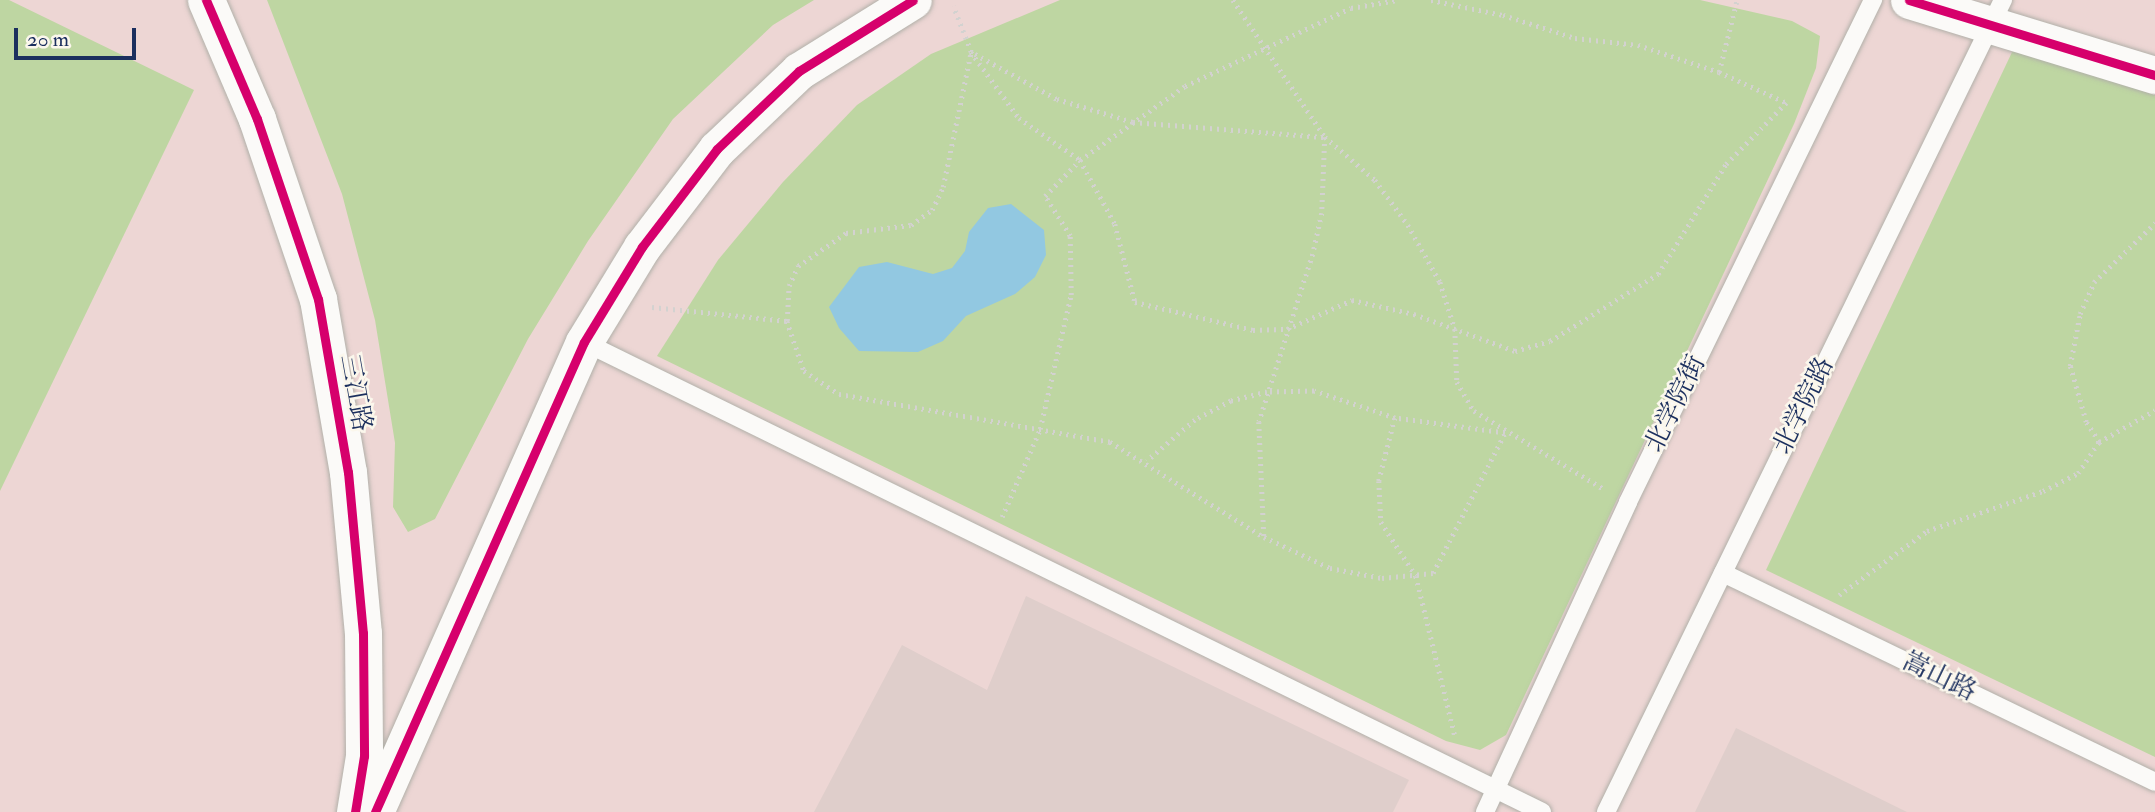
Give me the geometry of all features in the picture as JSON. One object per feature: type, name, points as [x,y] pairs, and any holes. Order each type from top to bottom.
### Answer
[{"type":"street","name":"三江路","points":[[205,0],[257,119],[318,299],[348,472],[363,633],[364,756],[355,812]]},
{"type":"street","points":[[375,812],[584,342],[642,247],[717,149],[799,71],[913,0]]},
{"type":"street","points":[[1909,0],[1997,12],[2155,75]]},
{"type":"lane","name":"北学院街","points":[[1485,812],[1628,502],[1873,0]]},
{"type":"lane","name":"北学院路","points":[[1606,812],[1997,12]]},
{"type":"lane","points":[[584,342],[1542,812]]},
{"type":"lane","name":"嵩山路","points":[[1723,573],[2155,782]]},
{"type":"path","points":[[950,0],[971,52],[1019,118],[1080,160],[1115,224],[1135,302],[1253,330],[1287,329],[1352,300],[1455,329],[1515,351],[1550,341],[1658,274],[1726,164],[1786,103]]},
{"type":"path","points":[[1233,0],[1325,137],[1375,180],[1408,225],[1440,282],[1455,329],[1457,382],[1474,411],[1505,433],[1628,502]]},
{"type":"path","points":[[990,541],[1040,429],[1071,295],[1070,236],[1045,196],[1080,160],[1185,86],[1351,8],[1397,0]]},
{"type":"path","points":[[1431,0],[1503,15],[1575,38],[1638,45],[1719,72],[1816,116]]},
{"type":"path","points":[[1719,72],[1737,0]]},
{"type":"path","points":[[971,52],[1058,99],[1133,122],[1325,137]]},
{"type":"path","points":[[971,52],[943,187],[932,210],[911,225],[846,233],[798,266],[789,286],[787,321],[804,371],[839,394],[1110,442],[1147,461],[1191,495],[1264,537],[1330,568],[1382,579],[1433,573],[1505,433]]},
{"type":"path","points":[[1264,537],[1259,422],[1313,254],[1322,213],[1325,137]]},
{"type":"path","points":[[2099,442],[2086,422],[2070,366],[2080,314],[2094,282],[2155,223]]},
{"type":"path","points":[[608,303],[787,321]]},
{"type":"path","points":[[1147,461],[1195,420],[1231,401],[1267,392],[1314,391],[1395,418],[1505,433]]},
{"type":"path","points":[[1810,615],[1927,531],[2078,473],[2099,442],[2155,410]]},
{"type":"path","points":[[1395,418],[1379,481],[1381,522],[1416,576],[1464,774]]},
{"type":"shaded area","points":[[0,0],[2155,0],[2155,812],[0,812]]},
{"type":"green space","points":[[0,0],[9,0],[194,90],[0,491]]},
{"type":"green space","points":[[267,0],[814,0],[773,25],[673,119],[588,241],[528,339],[435,519],[408,532],[393,507],[395,443],[375,320],[342,194]]},
{"type":"green space","points":[[1060,0],[1700,0],[1792,21],[1820,36],[1816,68],[1794,124],[1506,735],[1480,750],[1446,741],[657,356],[718,260],[783,182],[857,105],[931,54]]},
{"type":"green space","points":[[2014,48],[2155,95],[2155,757],[1766,570]]},
{"type":"water","points":[[1011,204],[1044,230],[1046,255],[1035,277],[1015,294],[966,316],[943,341],[918,352],[859,351],[839,328],[829,307],[859,267],[887,262],[933,274],[952,268],[965,251],[969,232],[988,208]]},
{"type":"building","points":[[1026,596],[1409,780],[1393,812],[814,812],[902,645],[987,690]]},
{"type":"building","points":[[1736,728],[1907,812],[1695,812]]},
{"type":"cycle path","points":[[206,0],[257,119],[318,299],[348,472],[363,633],[364,756],[355,812]]},
{"type":"cycle path","points":[[375,812],[584,342],[642,247],[717,149],[799,71],[913,0]]},
{"type":"cycle path","points":[[1909,0],[2155,75]]}]
